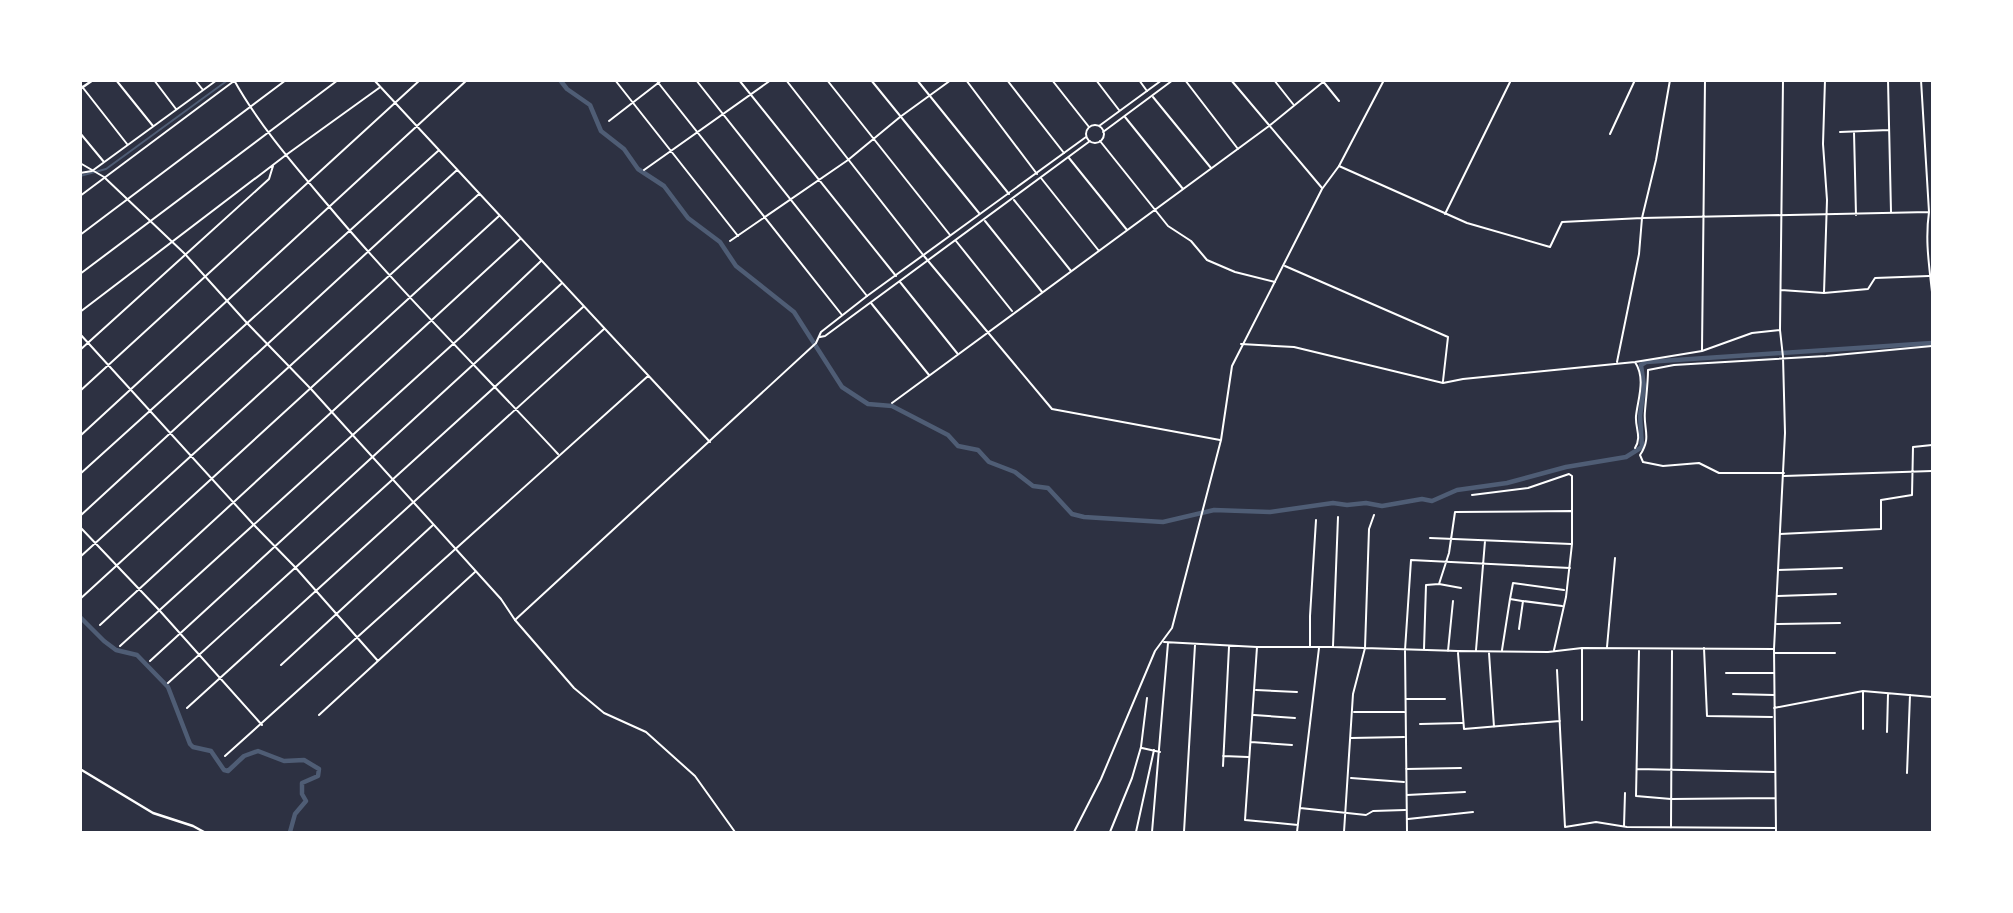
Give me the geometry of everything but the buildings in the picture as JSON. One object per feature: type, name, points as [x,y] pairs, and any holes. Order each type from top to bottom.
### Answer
[{"type":"main road","points":[[81,87],[93,80]]},
{"type":"main road","points":[[80,769],[153,813],[204,832]]},
{"type":"street","points":[[116,80],[153,127]]},
{"type":"street","points":[[154,80],[177,110]]},
{"type":"street","points":[[195,80],[203,90]]},
{"type":"street","points":[[80,173],[92,171],[217,80]]},
{"type":"street","points":[[80,235],[286,80]]},
{"type":"street","points":[[80,274],[338,80]]},
{"type":"street","points":[[80,391],[420,80]]},
{"type":"street","points":[[80,436],[467,80]]},
{"type":"street","points":[[615,80],[738,236]]},
{"type":"street","points":[[609,121],[662,80]]},
{"type":"street","points":[[696,80],[867,296]]},
{"type":"street","points":[[739,80],[896,276]]},
{"type":"street","points":[[644,170],[771,80]]},
{"type":"street","points":[[786,80],[923,256],[1052,410],[1221,440]]},
{"type":"street","points":[[827,80],[951,236]]},
{"type":"street","points":[[871,80],[980,215]]},
{"type":"street","points":[[916,80],[1009,194]]},
{"type":"street","points":[[730,241],[848,160],[874,137],[951,80]]},
{"type":"street","points":[[966,80],[1037,174]]},
{"type":"street","points":[[1007,80],[1064,153]]},
{"type":"street","points":[[1052,80],[1089,127]]},
{"type":"street","points":[[1096,80],[1120,111]]},
{"type":"street","points":[[1139,80],[1148,91]]},
{"type":"street","points":[[1089,127],[1099,127],[1163,80]]},
{"type":"street","points":[[1100,141],[1103,132],[1173,80]]},
{"type":"street","points":[[1185,80],[1238,149]]},
{"type":"street","points":[[1231,80],[1322,189]]},
{"type":"street","points":[[1275,80],[1294,105]]},
{"type":"street","points":[[1074,832],[1131,714],[1155,651],[1172,628],[1221,440],[1232,366],[1241,344],[1322,189],[1339,166],[1384,80]]},
{"type":"street","points":[[1445,214],[1511,80]]},
{"type":"street","points":[[1610,134],[1635,80]]},
{"type":"street","points":[[1616,363],[1639,254],[1642,218],[1656,160],[1670,80]]},
{"type":"street","points":[[1702,351],[1705,80]]},
{"type":"street","points":[[1776,832],[1774,651],[1784,474],[1783,358],[1780,330],[1783,80]]},
{"type":"street","points":[[1824,293],[1825,80]]},
{"type":"street","points":[[1888,80],[1891,214]]},
{"type":"street","points":[[1921,80],[1928,212],[1927,256],[1933,292]]},
{"type":"street","points":[[80,196],[234,81],[286,155],[348,230],[559,455]]},
{"type":"street","points":[[375,81],[710,442]]},
{"type":"street","points":[[892,403],[986,331],[1269,126],[1322,81],[1339,101]]},
{"type":"street","points":[[657,82],[842,315]]},
{"type":"street","points":[[81,87],[128,145]]},
{"type":"street","points":[[80,312],[380,87]]},
{"type":"street","points":[[1152,96],[1211,168]]},
{"type":"street","points":[[1124,116],[1183,189]]},
{"type":"street","points":[[514,620],[804,356],[816,343],[821,332],[1086,137],[1089,127]]},
{"type":"street","points":[[1099,127],[1103,132]]},
{"type":"street","points":[[1840,132],[1890,130]]},
{"type":"street","points":[[1853,132],[1856,215]]},
{"type":"street","points":[[80,133],[104,162]]},
{"type":"street","points":[[1086,137],[1090,141]]},
{"type":"street","points":[[819,338],[825,337],[1090,141],[1100,141]]},
{"type":"street","points":[[1100,141],[1168,226],[1191,241],[1213,263],[1235,272],[1275,282]]},
{"type":"street","points":[[80,474],[438,150]]},
{"type":"street","points":[[1069,158],[1128,230]]},
{"type":"street","points":[[80,163],[101,174],[185,254],[267,345],[312,389],[476,571],[501,599],[514,620],[574,688],[604,713],[646,732],[695,776],[735,832]]},
{"type":"street","points":[[80,350],[269,179],[274,165]]},
{"type":"street","points":[[1339,166],[1445,214],[1550,247],[1562,222],[1928,212]]},
{"type":"street","points":[[80,516],[457,170]]},
{"type":"street","points":[[1041,178],[1099,251]]},
{"type":"street","points":[[80,558],[479,194]]},
{"type":"street","points":[[1013,199],[1071,271]]},
{"type":"street","points":[[80,599],[411,300],[499,216]]},
{"type":"street","points":[[984,220],[1042,292]]},
{"type":"street","points":[[1926,234],[1933,233]]},
{"type":"street","points":[[100,625],[520,239]]},
{"type":"street","points":[[956,241],[1013,312]]},
{"type":"street","points":[[1927,256],[1933,256]]},
{"type":"street","points":[[120,646],[541,261]]},
{"type":"street","points":[[1284,265],[1448,337],[1443,383]]},
{"type":"street","points":[[1780,290],[1824,293],[1868,289],[1875,278],[1930,276]]},
{"type":"street","points":[[899,282],[957,353]]},
{"type":"street","points":[[150,661],[561,284]]},
{"type":"street","points":[[870,302],[929,374]]},
{"type":"street","points":[[168,683],[583,307]]},
{"type":"street","points":[[187,708],[604,329]]},
{"type":"street","points":[[1241,344],[1294,347],[1443,383],[1634,362],[1702,351],[1752,333],[1780,330]]},
{"type":"street","points":[[80,334],[378,661]]},
{"type":"street","points":[[1933,346],[1674,365],[1648,370],[1648,396],[1644,411],[1648,441],[1640,455],[1643,462],[1663,466],[1699,463],[1719,473],[1933,471]]},
{"type":"street","points":[[1634,362],[1639,368],[1641,388],[1636,418],[1639,442],[1635,449]]},
{"type":"street","points":[[225,756],[648,376]]},
{"type":"street","points":[[1779,534],[1881,529],[1881,500],[1912,495],[1913,447],[1933,445]]},
{"type":"street","points":[[1472,495],[1528,488],[1571,474],[1570,568],[1553,651]]},
{"type":"street","points":[[1439,584],[1447,562],[1456,512],[1571,512]]},
{"type":"street","points":[[1344,832],[1353,694],[1365,648],[1369,530],[1374,515]]},
{"type":"street","points":[[1333,647],[1338,517]]},
{"type":"street","points":[[1311,647],[1310,616],[1316,520]]},
{"type":"street","points":[[281,665],[434,525]]},
{"type":"street","points":[[80,527],[262,725]]},
{"type":"street","points":[[1430,538],[1572,544]]},
{"type":"street","points":[[1476,652],[1485,540]]},
{"type":"street","points":[[1607,649],[1615,558]]},
{"type":"street","points":[[1407,832],[1405,649],[1411,560],[1570,568]]},
{"type":"street","points":[[1777,570],[1842,568]]},
{"type":"street","points":[[319,715],[476,571]]},
{"type":"street","points":[[1502,652],[1513,583],[1567,590]]},
{"type":"street","points":[[1424,650],[1426,585],[1439,584],[1461,588]]},
{"type":"street","points":[[1777,596],[1836,594]]},
{"type":"street","points":[[1510,599],[1563,607]]},
{"type":"street","points":[[1448,651],[1453,601]]},
{"type":"street","points":[[1519,629],[1523,601]]},
{"type":"street","points":[[1776,624],[1840,623]]},
{"type":"street","points":[[1163,642],[1476,652],[1581,648],[1704,648],[1835,653]]},
{"type":"street","points":[[1152,832],[1168,642]]},
{"type":"street","points":[[1184,832],[1195,644]]},
{"type":"street","points":[[1223,766],[1229,646]]},
{"type":"street","points":[[1257,647],[1245,820],[1298,825]]},
{"type":"street","points":[[1297,832],[1319,647]]},
{"type":"street","points":[[1581,648],[1582,720]]},
{"type":"street","points":[[1704,648],[1707,716],[1773,717]]},
{"type":"street","points":[[1639,650],[1636,796],[1671,799],[1776,798]]},
{"type":"street","points":[[1667,832],[1671,799],[1672,650]]},
{"type":"street","points":[[1458,651],[1464,729],[1561,721]]},
{"type":"street","points":[[1489,652],[1494,727]]},
{"type":"street","points":[[1557,670],[1565,827],[1596,822],[1625,827],[1699,831],[1777,828]]},
{"type":"street","points":[[1726,673],[1774,673]]},
{"type":"street","points":[[1254,690],[1297,692]]},
{"type":"street","points":[[1774,708],[1863,691],[1933,697]]},
{"type":"street","points":[[1863,691],[1863,729]]},
{"type":"street","points":[[1887,732],[1888,693]]},
{"type":"street","points":[[1733,694],[1774,695]]},
{"type":"street","points":[[1907,773],[1910,694]]},
{"type":"street","points":[[1110,832],[1132,778],[1141,747],[1147,698]]},
{"type":"street","points":[[1405,699],[1445,699]]},
{"type":"street","points":[[1352,712],[1405,712]]},
{"type":"street","points":[[1252,715],[1295,718]]},
{"type":"street","points":[[1420,724],[1462,723]]},
{"type":"street","points":[[1352,738],[1405,737]]},
{"type":"street","points":[[1251,742],[1292,745]]},
{"type":"street","points":[[1141,747],[1160,752]]},
{"type":"street","points":[[1136,832],[1154,750]]},
{"type":"street","points":[[1223,756],[1250,757]]},
{"type":"street","points":[[1405,769],[1461,768]]},
{"type":"street","points":[[1636,769],[1775,772]]},
{"type":"street","points":[[1349,778],[1405,782]]},
{"type":"street","points":[[1406,794],[1465,792]]},
{"type":"street","points":[[1625,793],[1626,832]]},
{"type":"street","points":[[1300,808],[1366,815],[1373,811],[1406,810]]},
{"type":"street","points":[[1406,819],[1472,812]]},
{"type":"street","points":[[1739,828],[1740,832]]},
{"type":"waterway","points":[[80,176],[106,169],[228,80]]},
{"type":"waterway","points":[[560,80],[567,89],[590,105],[601,131],[624,149],[638,169],[664,186],[688,218],[720,242],[736,266],[794,312],[842,387],[868,404],[892,406],[948,435],[958,446],[978,450],[989,462],[1015,472],[1033,486],[1048,488],[1072,514],[1084,517],[1163,522],[1214,510],[1270,512],[1333,503],[1382,506],[1422,499],[1432,501],[1457,490],[1507,483],[1566,467],[1626,457],[1642,447],[1640,416],[1644,386],[1641,365],[1646,362],[1932,343]]},
{"type":"waterway","points":[[80,617],[116,650],[137,655],[168,687],[190,744],[211,751],[224,770],[228,771],[244,756],[258,751],[284,761],[304,760],[319,769],[318,776],[302,783],[302,794],[306,801],[295,814],[290,832]]}]
